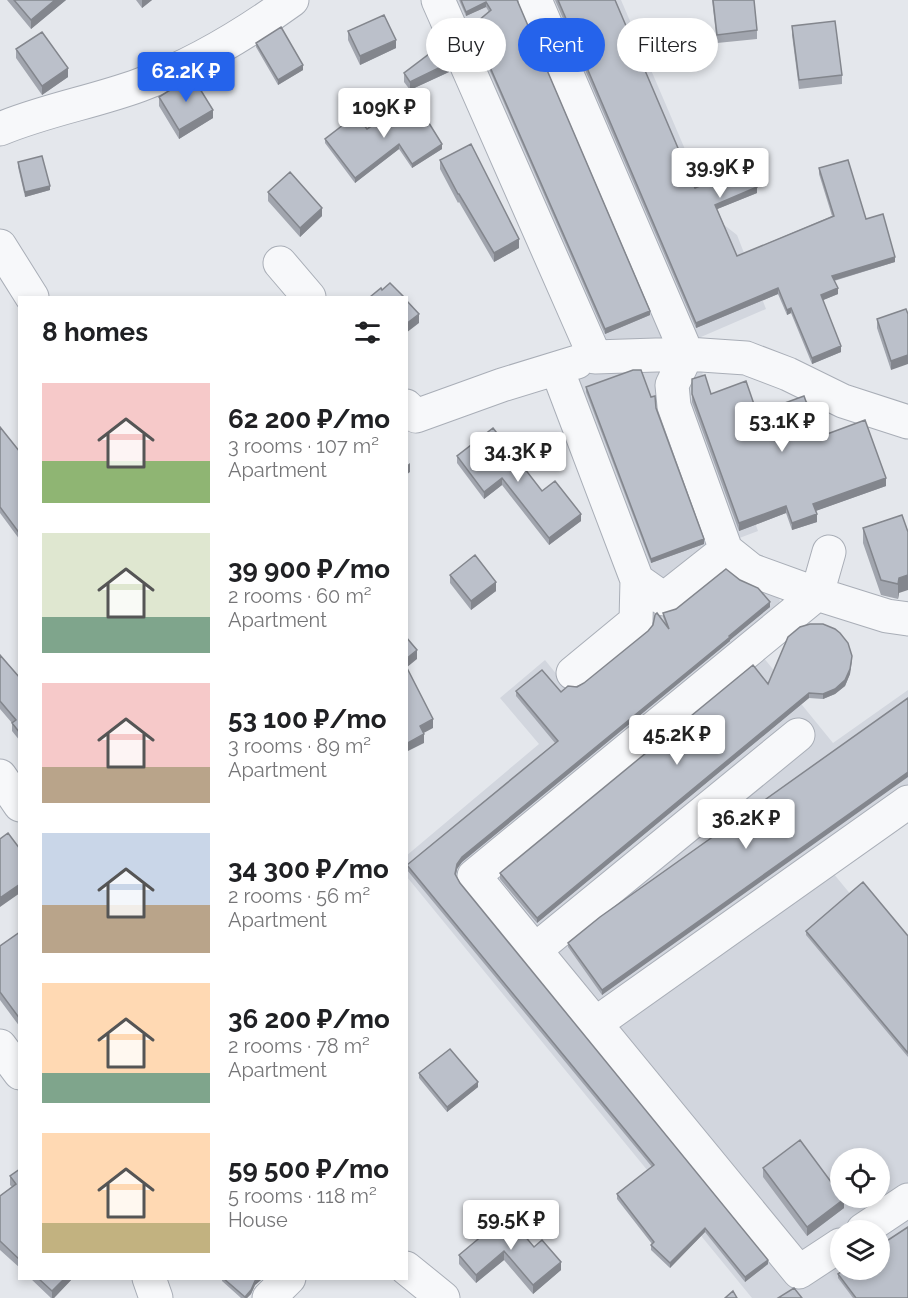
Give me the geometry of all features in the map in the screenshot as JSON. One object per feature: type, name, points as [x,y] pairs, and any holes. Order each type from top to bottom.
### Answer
[{"type":"street","points":[[0,129],[34,116],[140,85],[207,55],[253,28],[292,0]]},
{"type":"street","points":[[438,0],[595,357]]},
{"type":"street","points":[[535,0],[687,354],[672,385],[674,406]]},
{"type":"street","points":[[0,246],[31,296]]},
{"type":"street","points":[[280,263],[308,296]]},
{"type":"street","points":[[408,408],[416,416],[502,385],[595,357],[687,354],[746,358],[788,374],[843,401],[908,422]]},
{"type":"street","points":[[649,356],[674,406],[726,550],[751,570],[887,616],[908,619]]},
{"type":"street","points":[[557,369],[637,580],[636,621],[573,673]]},
{"type":"street","points":[[637,580],[664,599],[726,550]]},
{"type":"street","points":[[829,552],[817,594],[474,876],[799,1272],[830,1252]]},
{"type":"street","points":[[534,950],[798,735]]},
{"type":"street","points":[[0,776],[18,802]]},
{"type":"street","points":[[595,1024],[908,802]]},
{"type":"street","points":[[0,1046],[18,1070]]},
{"type":"street","points":[[878,1220],[908,1200]]},
{"type":"street","points":[[408,1270],[443,1298]]},
{"type":"street","points":[[151,1280],[156,1298]]},
{"type":"street","points":[[269,1298],[287,1280]]},
{"type":"shaded area","points":[[448,0],[621,0],[629,18],[617,18],[617,72],[652,72],[714,217],[737,235],[766,309],[694,340],[705,383],[758,531],[734,540],[780,600],[763,657],[833,743],[908,690],[908,793],[819,856],[908,964],[908,1298],[752,1298],[408,878],[408,854],[539,744],[500,698],[545,660],[562,681],[652,607],[572,388],[588,329],[479,72],[506,72],[506,18],[456,18]]},
{"type":"building","points":[[14,0],[55,0],[31,20]]},
{"type":"building","points":[[461,0],[517,0],[525,18],[518,18],[518,72],[548,72],[650,311],[605,329],[492,72],[506,72],[506,18],[482,18],[491,10],[486,2],[466,12]]},
{"type":"building","points":[[558,0],[615,0],[623,18],[617,18],[617,72],[646,72],[695,188],[748,166],[757,187],[715,205],[737,256],[834,216],[819,168],[848,160],[866,219],[883,214],[895,257],[832,276],[838,288],[821,295],[841,346],[812,358],[791,308],[787,310],[778,288],[696,323],[589,72],[605,72],[605,18],[566,18]]},
{"type":"building","points":[[713,0],[754,0],[757,30],[718,35],[718,18],[715,18]]},
{"type":"building","points":[[384,15],[396,40],[360,56],[348,31]]},
{"type":"building","points":[[835,21],[842,75],[799,80],[792,26]]},
{"type":"building","points":[[281,27],[303,65],[278,80],[256,43]]},
{"type":"building","points":[[42,32],[68,68],[42,86],[16,49]]},
{"type":"building","points":[[426,56],[426,72],[431,72],[410,82],[404,73]]},
{"type":"building","points":[[192,76],[213,110],[179,130],[159,97]]},
{"type":"building","points":[[414,99],[442,144],[412,164],[399,144],[355,178],[325,139],[356,115],[367,129]]},
{"type":"building","points":[[471,144],[519,239],[494,253],[440,160]]},
{"type":"building","points":[[42,156],[50,186],[25,192],[18,162]]},
{"type":"building","points":[[290,172],[322,208],[300,228],[268,192]]},
{"type":"building","points":[[390,283],[403,296],[371,296],[381,288],[382,290]]},
{"type":"building","points":[[408,302],[419,314],[408,322]]},
{"type":"building","points":[[906,309],[908,355],[891,361],[877,319]]},
{"type":"building","points":[[633,370],[641,370],[651,397],[655,396],[656,408],[704,539],[651,559],[586,387]]},
{"type":"building","points":[[705,375],[711,394],[746,381],[757,413],[804,396],[819,437],[865,420],[886,478],[813,504],[817,514],[792,523],[786,506],[739,523],[692,394],[692,379]]},
{"type":"building","points":[[0,427],[18,450],[18,531],[0,507]]},
{"type":"building","points":[[493,428],[542,491],[555,481],[581,514],[549,538],[502,478],[484,492],[457,456]]},
{"type":"building","points":[[902,515],[908,532],[908,575],[899,578],[898,584],[881,580],[863,528]]},
{"type":"building","points":[[475,555],[496,582],[471,601],[450,575]]},
{"type":"building","points":[[726,569],[740,580],[758,588],[770,602],[462,857],[457,864],[455,874],[768,1260],[745,1277],[705,1228],[670,1263],[651,1245],[654,1242],[617,1194],[654,1165],[408,866],[558,741],[516,691],[542,670],[561,692],[568,686],[577,687],[648,631],[657,613],[669,629],[663,613],[676,609]]},
{"type":"building","points":[[823,624],[835,629],[848,643],[852,656],[845,680],[835,689],[823,694],[809,693],[537,918],[500,873],[753,665],[768,684],[788,637],[800,627]]},
{"type":"building","points":[[408,639],[417,650],[408,657]]},
{"type":"building","points":[[0,655],[18,676],[18,730],[12,723],[16,720],[0,701]]},
{"type":"building","points":[[408,670],[433,719],[420,726],[424,734],[408,743]]},
{"type":"building","points":[[908,698],[908,772],[602,990],[568,943],[600,917]]},
{"type":"building","points":[[8,833],[18,846],[18,885],[0,898],[0,839]]},
{"type":"building","points":[[863,882],[908,936],[908,1053],[806,931]]},
{"type":"building","points":[[18,933],[18,1016],[0,992],[0,946]]},
{"type":"building","points":[[450,1049],[478,1082],[447,1107],[419,1073]]},
{"type":"building","points":[[800,1140],[830,1180],[830,1208],[832,1208],[807,1227],[763,1168]]},
{"type":"building","points":[[18,1170],[18,1258],[0,1241],[0,1196],[16,1184],[10,1176]]},
{"type":"building","points":[[507,1215],[534,1247],[542,1240],[561,1262],[533,1285],[504,1251],[476,1275],[459,1255]]},
{"type":"building","points":[[908,1227],[908,1298],[856,1298],[842,1280],[890,1280],[890,1239]]},
{"type":"building","points":[[40,1280],[63,1280],[52,1291]]},
{"type":"building","points":[[225,1280],[256,1280],[245,1297]]},
{"type":"building","points":[[794,1288],[802,1298],[778,1298]]},
{"type":"building","points":[[733,1291],[737,1298],[725,1298]]}]
